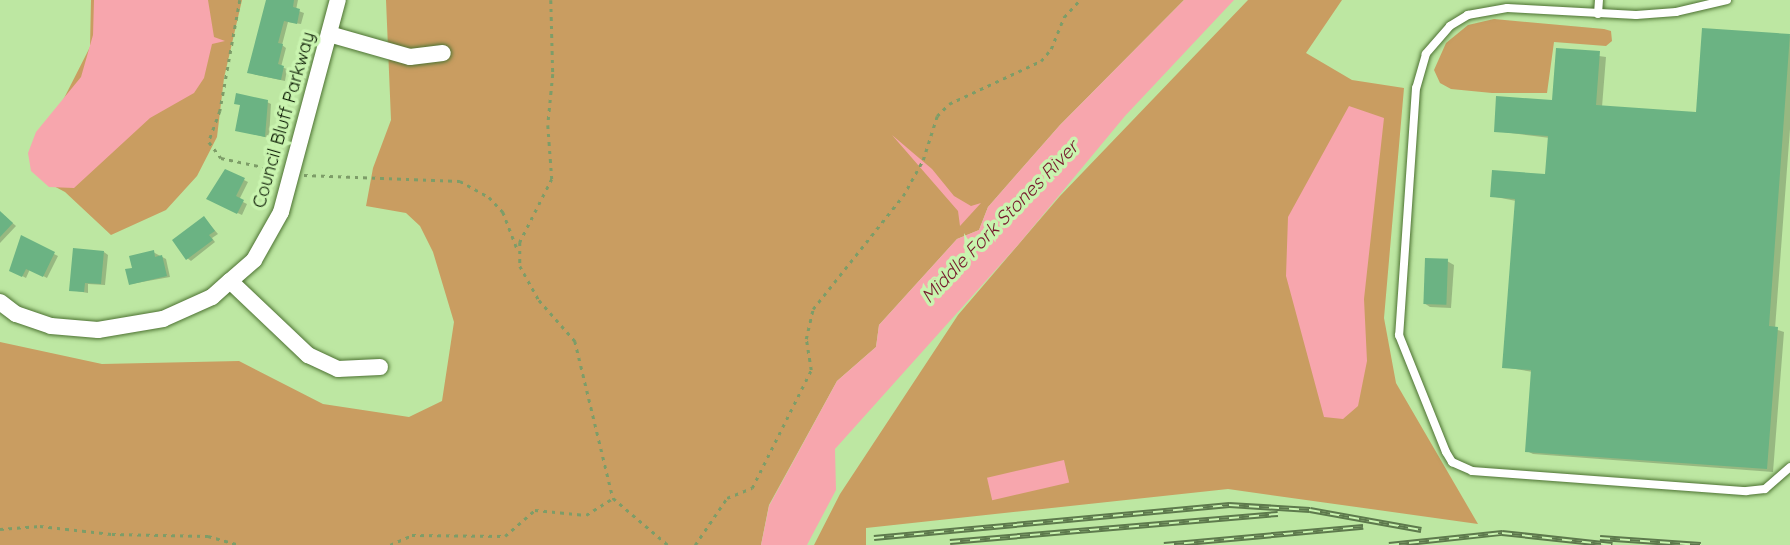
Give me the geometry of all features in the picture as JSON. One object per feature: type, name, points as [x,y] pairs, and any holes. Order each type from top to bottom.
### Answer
[{"type":"street","name":"Council Bluff Parkway","points":[[0,302],[16,314],[51,326],[98,330],[163,319],[212,297],[254,260],[281,212],[338,0]]},
{"type":"street","points":[[329,34],[410,57],[443,52]]},
{"type":"street","points":[[230,281],[309,355],[338,369],[380,367]]},
{"type":"lane","points":[[1598,13],[1599,0]]},
{"type":"lane","points":[[1727,0],[1676,12],[1598,13],[1507,8],[1476,13],[1450,26],[1421,68],[1399,335],[1446,452],[1452,462],[1472,471],[1746,491],[1765,489],[1790,467]]},
{"type":"path","points":[[240,0],[211,149],[221,158],[341,180],[460,181],[489,197],[503,212],[527,283],[575,341],[612,498],[668,545]]},
{"type":"path","points":[[519,255],[524,232],[552,179],[548,125],[553,74],[551,0]]},
{"type":"path","points":[[695,545],[727,498],[750,492],[811,370],[806,339],[813,309],[903,196],[923,160],[943,108],[1041,61],[1052,50],[1064,17],[1080,0]]},
{"type":"path","points":[[390,545],[412,535],[505,536],[535,510],[586,515],[612,498]]},
{"type":"path","points":[[0,528],[40,526],[112,534],[208,536],[239,545]]},
{"type":"shaded area","points":[[91,0],[242,0],[224,78],[217,137],[197,176],[166,210],[111,235],[65,192],[48,183],[57,112],[90,47]]},
{"type":"shaded area","points":[[386,0],[1184,0],[1060,125],[988,207],[979,230],[957,239],[879,325],[876,347],[837,381],[769,505],[761,545],[0,545],[0,342],[102,364],[239,361],[323,404],[409,417],[442,401],[454,322],[433,252],[420,226],[406,213],[366,206],[373,168],[391,120]]},
{"type":"shaded area","points":[[1248,0],[1342,0],[1306,53],[1352,80],[1404,88],[1384,318],[1396,383],[1478,524],[1228,489],[866,528],[866,545],[814,545],[840,494],[958,315],[1060,196]]},
{"type":"shaded area","points":[[1494,19],[1604,29],[1611,31],[1612,41],[1606,46],[1554,42],[1547,93],[1492,93],[1451,89],[1440,83],[1434,70],[1446,43],[1468,25]]},
{"type":"water","points":[[94,0],[208,0],[214,37],[225,41],[212,44],[204,78],[194,93],[150,118],[74,188],[49,187],[31,171],[28,153],[36,132],[81,77],[93,35]]},
{"type":"water","name":"Middle Fork Stones River","points":[[1184,0],[1234,0],[1125,116],[1018,245],[835,449],[836,490],[807,545],[761,545],[769,506],[837,381],[876,347],[879,325],[957,239],[979,230],[988,207],[1060,125]]},
{"type":"water","points":[[1349,106],[1384,118],[1364,299],[1367,361],[1358,406],[1343,419],[1324,417],[1286,276],[1288,217]]},
{"type":"water","points":[[892,135],[932,169],[954,196],[971,206],[981,203],[960,226],[958,211]]},
{"type":"water","points":[[1064,460],[1069,482],[992,500],[987,478]]},
{"type":"building","points":[[266,0],[294,0],[293,7],[300,9],[297,24],[284,21],[278,43],[283,44],[278,64],[284,66],[281,80],[247,73]]},
{"type":"building","points":[[1702,28],[1790,34],[1769,326],[1778,327],[1767,469],[1525,452],[1531,370],[1502,368],[1515,199],[1490,197],[1492,170],[1545,174],[1548,136],[1494,132],[1496,96],[1552,100],[1556,48],[1600,51],[1596,105],[1696,112]]},
{"type":"building","points":[[236,93],[268,100],[265,137],[235,131],[240,105],[234,104]]},
{"type":"building","points":[[225,169],[245,178],[236,196],[244,200],[237,214],[206,199]]},
{"type":"building","points":[[0,211],[13,223],[0,237]]},
{"type":"building","points":[[204,216],[215,231],[209,235],[213,240],[186,260],[172,240]]},
{"type":"building","points":[[21,235],[55,252],[43,277],[26,269],[22,277],[9,271]]},
{"type":"building","points":[[73,248],[104,251],[101,284],[85,283],[84,292],[69,291]]},
{"type":"building","points":[[154,250],[155,257],[162,255],[167,276],[129,285],[125,269],[132,268],[129,256]]},
{"type":"building","points":[[1425,258],[1448,259],[1446,305],[1423,304]]},
{"type":"railway","points":[[874,538],[1229,505],[1310,510],[1421,530]]},
{"type":"railway","points":[[950,542],[1278,514]]},
{"type":"railway","points":[[1164,545],[1363,527]]},
{"type":"railway","points":[[1389,545],[1502,533],[1612,545]]},
{"type":"railway","points":[[1600,538],[1701,545]]}]
